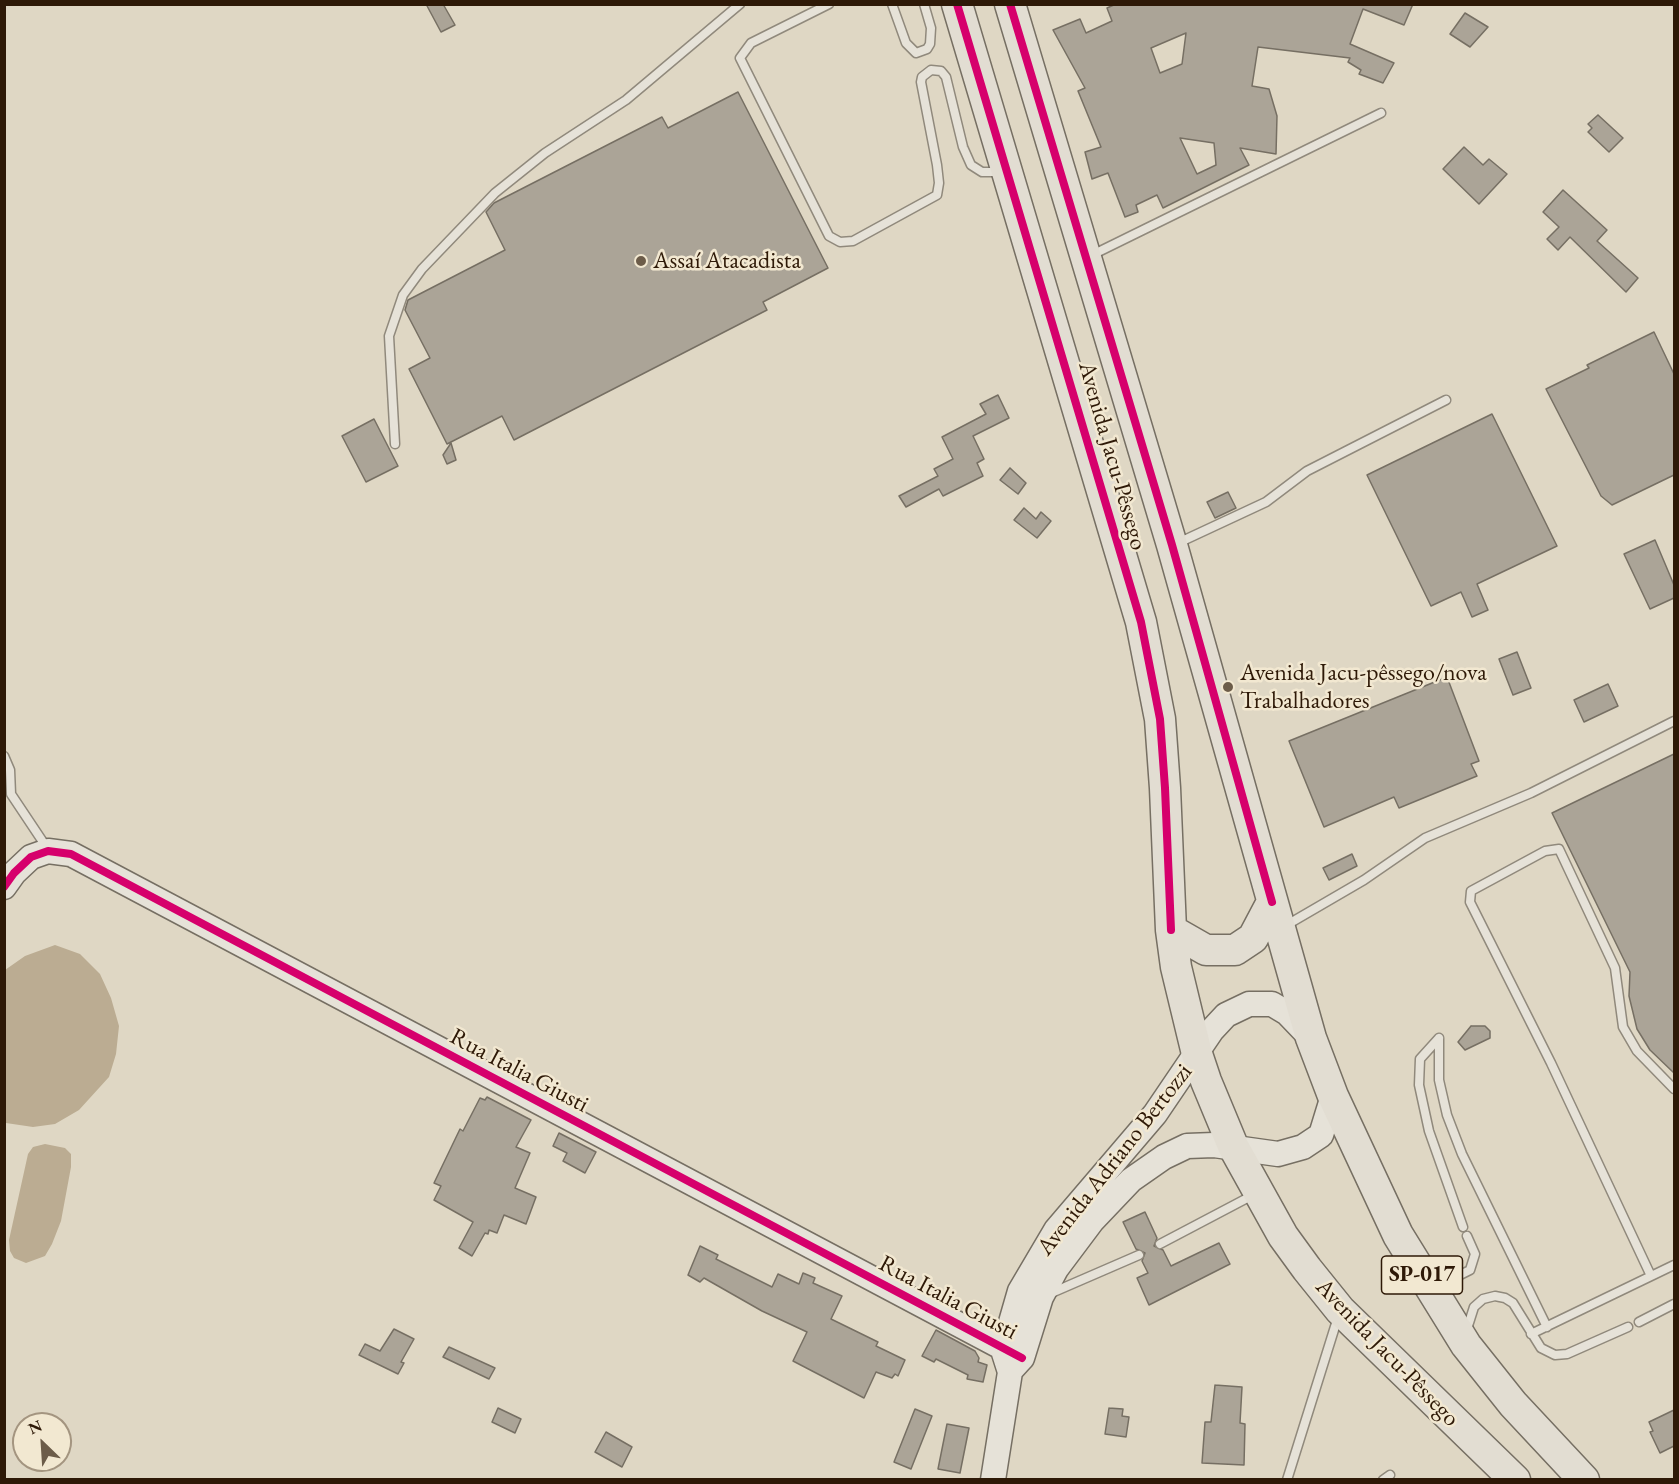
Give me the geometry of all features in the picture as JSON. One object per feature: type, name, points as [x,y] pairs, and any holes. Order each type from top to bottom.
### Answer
[{"type":"highway","name":"Avenida Jacu-Pêssego","points":[[957,4],[1141,622],[1160,719],[1171,930],[1176,968],[1197,1054],[1233,1146],[1283,1236],[1340,1310],[1515,1479]]},
{"type":"highway","name":"Avenida Jacu-Pêssego","points":[[1010,4],[1172,545],[1311,1038],[1333,1096],[1379,1200],[1426,1282],[1466,1345],[1514,1404],[1584,1479]]},
{"type":"highway","points":[[1171,930],[1206,950],[1234,950],[1253,938],[1276,915]]},
{"type":"street","points":[[4,886],[31,857],[48,851]]},
{"type":"street","name":"Rua Italia Giusti","points":[[48,851],[71,854],[1012,1360]]},
{"type":"street","name":"Avenida Adriano Bertozzi","points":[[993,1479],[1012,1360],[1020,1291],[1056,1230],[1155,1114],[1212,1030],[1226,1015],[1240,1006],[1256,1002],[1272,1004],[1287,1013],[1311,1038]]},
{"type":"street","name":"Avenida Adriano Bertozzi","points":[[1012,1360],[1056,1269],[1086,1228],[1146,1167],[1187,1146],[1233,1146],[1278,1154],[1295,1150],[1314,1142],[1324,1128],[1333,1096]]},
{"type":"lane","points":[[395,444],[389,336],[403,295],[422,269],[495,193],[545,153],[626,100],[740,4]]},
{"type":"lane","points":[[829,4],[751,43],[740,58],[829,236],[840,242],[853,241],[937,195],[939,183],[937,165],[921,82],[922,77],[931,70],[941,71],[945,77],[963,147],[971,165],[982,172],[1008,172]]},
{"type":"lane","points":[[892,4],[906,44],[916,53],[927,49],[930,44],[931,28],[924,4]]},
{"type":"lane","points":[[1087,258],[1381,113]]},
{"type":"lane","points":[[1172,545],[1192,538],[1266,502],[1315,467],[1446,400]]},
{"type":"lane","points":[[1276,915],[1364,880],[1425,838],[1531,793],[1674,721]]},
{"type":"lane","points":[[4,756],[10,770],[8,791],[48,851]]},
{"type":"lane","points":[[1651,1276],[1551,1063],[1470,902],[1471,891],[1545,851],[1558,849],[1615,969],[1623,1027],[1637,1051],[1674,1089]]},
{"type":"lane","points":[[1426,1282],[1454,1278],[1470,1270],[1474,1254],[1429,1131],[1419,1085],[1420,1059],[1439,1038],[1439,1080],[1447,1115],[1466,1162],[1547,1327]]},
{"type":"lane","points":[[1160,1244],[1258,1192]]},
{"type":"lane","points":[[1041,1297],[1139,1255]]},
{"type":"lane","points":[[1531,1334],[1674,1265]]},
{"type":"lane","points":[[1466,1345],[1467,1323],[1474,1307],[1483,1299],[1495,1296],[1504,1298],[1513,1304],[1531,1334],[1546,1353],[1561,1355],[1628,1327]]},
{"type":"lane","points":[[1639,1322],[1674,1304]]},
{"type":"lane","points":[[1287,1479],[1340,1310]]},
{"type":"shaded area","points":[[55,945],[80,954],[100,974],[111,998],[119,1026],[116,1054],[109,1077],[79,1110],[55,1124],[33,1127],[6,1123],[5,970],[25,956]]},
{"type":"shaded area","points":[[45,1144],[65,1148],[71,1154],[71,1167],[61,1221],[52,1244],[45,1256],[26,1263],[14,1258],[10,1251],[9,1240],[28,1154],[33,1147]]},
{"type":"building","points":[[426,4],[443,4],[455,25],[441,32]]},
{"type":"building","points":[[1116,4],[1413,4],[1404,25],[1363,9],[1350,44],[1394,63],[1383,83],[1359,74],[1361,70],[1348,62],[1350,58],[1258,47],[1252,86],[1269,89],[1277,116],[1276,154],[1240,148],[1249,165],[1163,208],[1157,195],[1136,205],[1138,212],[1125,217],[1108,173],[1092,179],[1085,152],[1101,147],[1078,91],[1085,88],[1053,30],[1080,19],[1086,33],[1112,21],[1107,8]],"holes":[[[1186,33],[1182,64],[1160,73],[1151,48]],[[1180,138],[1214,143],[1216,165],[1197,174]]]},
{"type":"building","points":[[1465,13],[1488,27],[1470,47],[1450,34]]},
{"type":"building","points":[[738,92],[828,268],[763,302],[767,310],[514,440],[502,416],[447,444],[409,369],[430,358],[405,310],[408,300],[505,250],[486,212],[494,203],[662,117],[668,128]]},
{"type":"building","points":[[1598,115],[1623,138],[1609,152],[1588,132],[1592,128],[1588,124]]},
{"type":"building","points":[[1464,147],[1483,165],[1489,159],[1507,174],[1479,204],[1443,169]]},
{"type":"building","points":[[1563,190],[1607,230],[1597,241],[1638,278],[1626,292],[1570,237],[1558,250],[1547,239],[1559,227],[1543,212]]},
{"type":"building","points":[[1654,332],[1674,374],[1674,475],[1612,505],[1601,496],[1546,389],[1589,368],[1587,365]]},
{"type":"building","points":[[998,395],[1009,418],[973,436],[984,459],[977,463],[983,476],[943,496],[939,489],[906,507],[899,496],[938,476],[934,469],[953,459],[942,437],[986,414],[980,404]]},
{"type":"building","points":[[1492,414],[1557,546],[1477,584],[1488,610],[1472,617],[1461,592],[1431,606],[1367,475]]},
{"type":"building","points":[[374,419],[398,466],[366,482],[342,436]]},
{"type":"building","points":[[451,443],[456,460],[447,464],[443,455]]},
{"type":"building","points":[[1010,468],[1026,483],[1018,494],[1000,480]]},
{"type":"building","points":[[1228,492],[1236,508],[1215,518],[1207,502]]},
{"type":"building","points":[[1024,508],[1036,519],[1041,512],[1051,521],[1037,538],[1014,520]]},
{"type":"building","points":[[1655,540],[1674,585],[1674,598],[1650,609],[1624,554]]},
{"type":"building","points":[[1517,652],[1531,688],[1513,695],[1499,659]]},
{"type":"building","points":[[1447,677],[1479,761],[1471,764],[1477,776],[1399,808],[1394,797],[1324,827],[1289,741]]},
{"type":"building","points":[[1608,684],[1618,706],[1584,722],[1574,700]]},
{"type":"building","points":[[1674,754],[1674,1073],[1650,1050],[1637,1029],[1629,996],[1630,972],[1552,813]]},
{"type":"building","points":[[1352,854],[1357,866],[1329,880],[1323,868]]},
{"type":"building","points":[[1471,1026],[1485,1026],[1490,1031],[1490,1038],[1465,1050],[1458,1042]]},
{"type":"building","points":[[487,1097],[531,1120],[516,1147],[530,1153],[515,1188],[536,1197],[526,1224],[504,1215],[497,1233],[489,1230],[488,1234],[485,1233],[472,1256],[459,1248],[473,1222],[434,1200],[441,1186],[434,1183],[460,1129],[463,1131],[480,1098],[485,1100]]},
{"type":"building","points":[[559,1133],[596,1152],[585,1173],[563,1161],[567,1153],[553,1146]]},
{"type":"building","points":[[1145,1212],[1157,1238],[1154,1246],[1163,1250],[1171,1266],[1219,1243],[1230,1264],[1149,1305],[1137,1278],[1148,1273],[1142,1261],[1145,1253],[1136,1249],[1123,1222]]},
{"type":"building","points":[[700,1246],[718,1255],[716,1259],[772,1287],[778,1274],[799,1284],[803,1273],[815,1278],[813,1283],[842,1296],[831,1319],[878,1342],[876,1346],[905,1360],[898,1376],[895,1374],[892,1378],[876,1372],[864,1398],[793,1361],[807,1332],[762,1311],[704,1278],[700,1282],[688,1275]]},
{"type":"building","points":[[394,1329],[414,1339],[401,1362],[404,1363],[398,1374],[359,1355],[365,1344],[380,1351]]},
{"type":"building","points":[[936,1330],[975,1351],[979,1358],[978,1362],[987,1365],[983,1382],[967,1379],[968,1375],[936,1359],[934,1362],[922,1356]]},
{"type":"building","points":[[449,1347],[495,1368],[489,1379],[443,1357]]},
{"type":"building","points":[[1215,1385],[1242,1387],[1240,1423],[1245,1424],[1244,1465],[1202,1463],[1205,1422],[1211,1422]]},
{"type":"building","points":[[498,1408],[521,1419],[515,1433],[492,1422]]},
{"type":"building","points":[[1109,1408],[1123,1409],[1122,1416],[1129,1417],[1126,1437],[1105,1434]]},
{"type":"building","points":[[915,1409],[932,1416],[911,1469],[894,1462]]},
{"type":"building","points":[[1674,1410],[1674,1446],[1660,1453],[1650,1432],[1653,1431],[1649,1422]]},
{"type":"building","points":[[947,1424],[969,1428],[960,1473],[938,1469]]},
{"type":"building","points":[[606,1432],[632,1447],[622,1467],[595,1452]]},
{"type":"cycle path","points":[[957,4],[1141,622],[1160,719],[1171,930]]},
{"type":"cycle path","points":[[1010,4],[1172,545],[1272,902]]},
{"type":"cycle path","points":[[4,887],[14,873],[31,857],[48,851],[71,854],[1022,1358]]},
{"type":"place","name":"Assaí Atacadista","points":[[641,261]]},
{"type":"place","name":"Avenida Jacu-pêssego/nova Trabalhadores","points":[[1228,687]]}]
